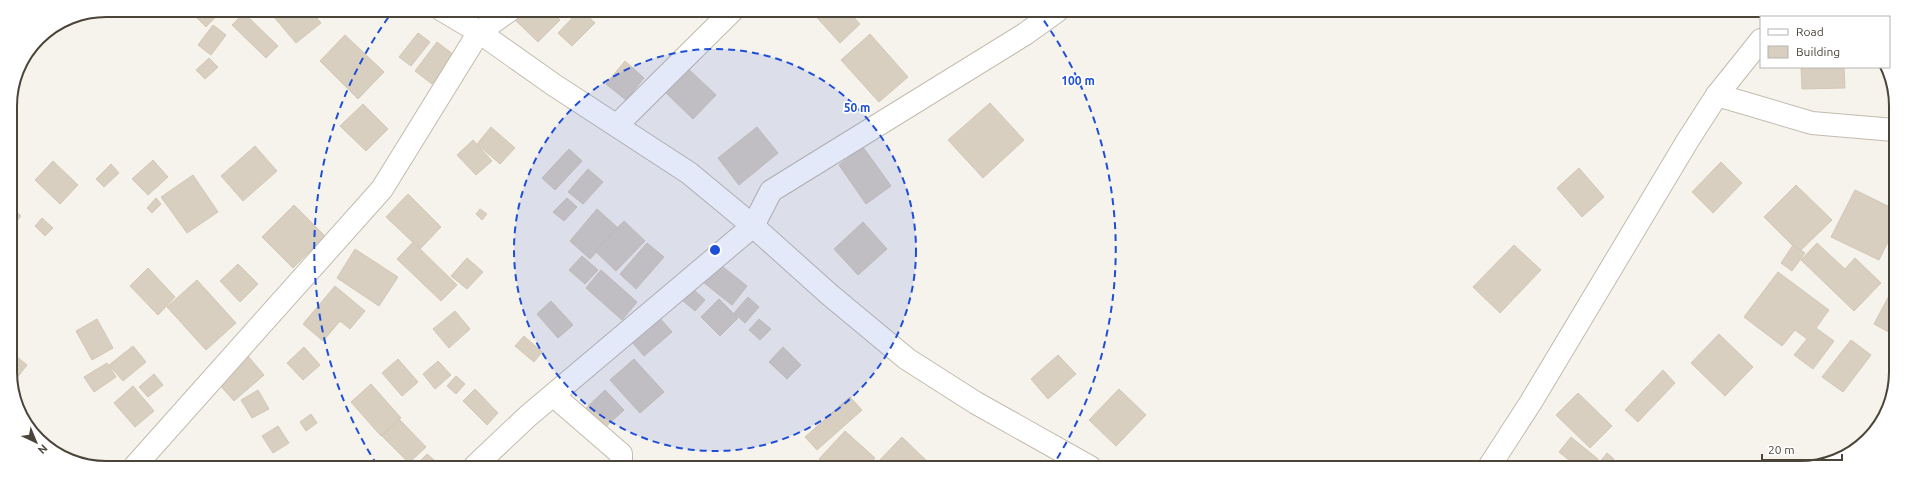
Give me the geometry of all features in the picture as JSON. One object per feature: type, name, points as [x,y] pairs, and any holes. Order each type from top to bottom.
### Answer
[{"type":"street","points":[[454,17],[479,32],[554,85],[689,173],[753,226],[830,295],[907,359],[976,402],[1079,461]]},
{"type":"street","points":[[139,461],[382,189],[479,32],[500,17]]},
{"type":"street","points":[[617,125],[726,17]]},
{"type":"street","points":[[480,461],[528,416],[554,396],[753,226],[771,191],[1025,34],[1049,17]]},
{"type":"street","points":[[1493,461],[1531,402],[1688,140],[1717,95],[1760,41]]},
{"type":"street","points":[[1717,95],[1812,123],[1889,130]]},
{"type":"street","points":[[554,396],[622,454],[621,461]]},
{"type":"building","points":[[196,17],[215,17],[206,27]]},
{"type":"building","points":[[240,17],[248,17],[278,46],[266,58],[232,25]]},
{"type":"building","points":[[274,17],[316,17],[321,23],[296,43]]},
{"type":"building","points":[[512,17],[557,17],[560,20],[538,42]]},
{"type":"building","points":[[573,17],[588,17],[595,23],[572,46],[558,33]]},
{"type":"building","points":[[816,17],[854,17],[860,24],[840,43]]},
{"type":"building","points":[[213,25],[226,35],[211,55],[198,45]]},
{"type":"building","points":[[418,33],[430,42],[411,66],[399,57]]},
{"type":"building","points":[[870,34],[908,77],[879,102],[841,60]]},
{"type":"building","points":[[345,35],[384,72],[358,99],[320,61]]},
{"type":"building","points":[[437,42],[454,55],[432,84],[415,71]]},
{"type":"building","points":[[209,58],[218,67],[205,79],[196,70]]},
{"type":"building","points":[[625,61],[644,78],[626,100],[606,84]]},
{"type":"building","points":[[683,64],[716,95],[693,119],[660,87]]},
{"type":"building","points":[[1801,68],[1844,68],[1845,88],[1802,89]]},
{"type":"building","points":[[990,103],[1024,140],[983,178],[948,140]]},
{"type":"building","points":[[363,104],[388,129],[366,151],[340,126]]},
{"type":"building","points":[[491,127],[515,148],[500,164],[477,144]]},
{"type":"building","points":[[757,127],[778,153],[739,185],[718,158]]},
{"type":"building","points":[[473,140],[492,161],[476,175],[457,155]]},
{"type":"building","points":[[255,146],[277,171],[243,201],[221,176]]},
{"type":"building","points":[[863,147],[891,186],[866,204],[839,165]]},
{"type":"building","points":[[569,149],[582,161],[555,190],[542,178]]},
{"type":"building","points":[[153,160],[168,177],[148,195],[132,179]]},
{"type":"building","points":[[53,161],[78,185],[60,204],[35,180]]},
{"type":"building","points":[[1721,162],[1742,183],[1713,213],[1692,192]]},
{"type":"building","points":[[111,164],[119,173],[104,187],[96,179]]},
{"type":"building","points":[[1579,168],[1604,197],[1582,217],[1557,188]]},
{"type":"building","points":[[588,169],[603,182],[583,204],[568,192]]},
{"type":"building","points":[[193,175],[218,212],[187,233],[161,197]]},
{"type":"building","points":[[1796,185],[1832,220],[1799,252],[1764,217]]},
{"type":"building","points":[[1855,190],[1889,207],[1889,240],[1879,260],[1831,237]]},
{"type":"building","points":[[408,194],[441,227],[420,249],[386,217]]},
{"type":"building","points":[[156,198],[161,204],[152,213],[147,208]]},
{"type":"building","points":[[567,198],[577,207],[564,221],[553,212]]},
{"type":"building","points":[[294,205],[325,236],[293,268],[262,237]]},
{"type":"building","points":[[480,209],[487,214],[482,220],[476,214]]},
{"type":"building","points":[[597,209],[618,228],[590,259],[570,241]]},
{"type":"building","points":[[17,212],[21,216],[17,221]]},
{"type":"building","points":[[42,218],[53,228],[45,236],[35,226]]},
{"type":"building","points":[[624,221],[645,241],[616,271],[595,251]]},
{"type":"building","points":[[863,222],[887,249],[858,275],[834,249]]},
{"type":"building","points":[[413,242],[457,285],[441,301],[397,259]]},
{"type":"building","points":[[647,243],[664,257],[636,289],[620,274]]},
{"type":"building","points":[[1817,243],[1845,269],[1855,258],[1881,283],[1854,311],[1801,260]]},
{"type":"building","points":[[1514,245],[1541,270],[1500,313],[1473,287]]},
{"type":"building","points":[[1793,245],[1805,253],[1792,271],[1781,263]]},
{"type":"building","points":[[355,249],[398,277],[379,306],[337,278]]},
{"type":"building","points":[[582,256],[598,270],[585,284],[569,270]]},
{"type":"building","points":[[467,258],[483,272],[467,289],[451,276]]},
{"type":"building","points":[[718,263],[747,286],[732,305],[703,282]]},
{"type":"building","points":[[238,264],[258,284],[240,302],[220,281]]},
{"type":"building","points":[[148,268],[175,297],[158,315],[130,286]]},
{"type":"building","points":[[601,270],[637,302],[622,320],[586,288]]},
{"type":"building","points":[[1778,272],[1829,310],[1816,328],[1834,341],[1813,369],[1794,355],[1807,339],[1795,330],[1782,346],[1744,317]]},
{"type":"building","points":[[197,280],[236,323],[206,350],[167,307]]},
{"type":"building","points":[[335,286],[365,311],[350,329],[340,321],[323,341],[303,324]]},
{"type":"building","points":[[692,288],[705,300],[695,311],[682,300]]},
{"type":"building","points":[[1889,296],[1889,332],[1874,324]]},
{"type":"building","points":[[748,297],[759,307],[745,323],[734,313]]},
{"type":"building","points":[[719,299],[738,318],[720,336],[701,317]]},
{"type":"building","points":[[551,301],[573,325],[558,338],[537,314]]},
{"type":"building","points":[[455,311],[470,329],[449,348],[433,329]]},
{"type":"building","points":[[658,316],[672,332],[644,356],[631,341]]},
{"type":"building","points":[[97,319],[113,348],[92,360],[76,331]]},
{"type":"building","points":[[759,319],[771,329],[760,340],[749,330]]},
{"type":"building","points":[[1719,334],[1753,367],[1725,396],[1691,363]]},
{"type":"building","points":[[524,336],[542,352],[534,362],[515,346]]},
{"type":"building","points":[[1851,340],[1871,355],[1843,392],[1822,377]]},
{"type":"building","points":[[133,346],[146,362],[123,381],[109,365]]},
{"type":"building","points":[[304,347],[320,365],[303,380],[287,363]]},
{"type":"building","points":[[783,347],[801,365],[787,379],[769,362]]},
{"type":"building","points":[[1058,355],[1076,374],[1048,399],[1031,379]]},
{"type":"building","points":[[248,356],[264,375],[234,401],[217,382]]},
{"type":"building","points":[[17,357],[27,365],[17,377]]},
{"type":"building","points":[[398,359],[418,382],[402,396],[382,373]]},
{"type":"building","points":[[634,359],[664,392],[640,413],[610,380]]},
{"type":"building","points":[[438,361],[451,375],[435,389],[423,374]]},
{"type":"building","points":[[107,363],[116,377],[94,392],[84,377]]},
{"type":"building","points":[[1663,370],[1675,383],[1638,422],[1625,410]]},
{"type":"building","points":[[154,374],[163,385],[148,397],[139,387]]},
{"type":"building","points":[[456,376],[465,384],[456,394],[447,386]]},
{"type":"building","points":[[371,384],[401,418],[381,436],[351,402]]},
{"type":"building","points":[[133,386],[154,411],[135,427],[114,403]]},
{"type":"building","points":[[475,389],[498,413],[487,425],[463,401]]},
{"type":"building","points":[[1119,389],[1146,415],[1116,446],[1089,420]]},
{"type":"building","points":[[258,390],[269,409],[252,418],[241,400]]},
{"type":"building","points":[[605,390],[624,410],[600,432],[581,413]]},
{"type":"building","points":[[1578,393],[1612,426],[1590,448],[1556,415]]},
{"type":"building","points":[[850,397],[862,410],[817,450],[805,437]]},
{"type":"building","points":[[311,414],[317,423],[306,431],[300,422]]},
{"type":"building","points":[[399,419],[426,447],[411,461],[407,461],[382,436]]},
{"type":"building","points":[[278,426],[289,443],[273,453],[262,436]]},
{"type":"building","points":[[845,431],[875,458],[872,461],[821,461],[819,459]]},
{"type":"building","points":[[902,437],[927,461],[879,461]]},
{"type":"building","points":[[1571,437],[1598,459],[1596,461],[1570,461],[1559,452]]},
{"type":"building","points":[[1607,453],[1614,459],[1612,461],[1601,461]]},
{"type":"building","points":[[427,454],[435,461],[420,461]]}]
